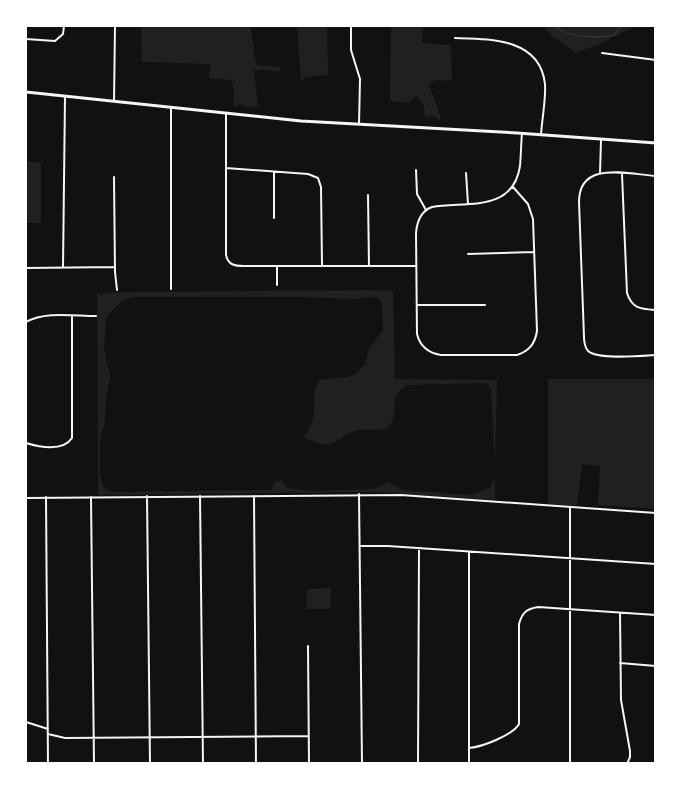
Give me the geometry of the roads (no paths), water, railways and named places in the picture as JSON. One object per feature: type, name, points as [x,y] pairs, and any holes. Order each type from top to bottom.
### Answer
[{"type":"main road","points":[[26,93],[226,114],[656,143]]},
{"type":"street","points":[[26,39],[55,41],[63,34],[64,26]]},
{"type":"street","points":[[114,102],[115,26]]},
{"type":"street","points":[[351,26],[351,50],[360,79],[359,124]]},
{"type":"street","points":[[456,39],[507,42],[521,47],[533,57],[541,70],[544,83],[541,135]]},
{"type":"street","points":[[602,53],[656,60]]},
{"type":"street","points":[[63,267],[65,97]]},
{"type":"street","points":[[171,108],[171,289]]},
{"type":"street","points":[[226,114],[226,255],[229,263],[239,266],[417,266]]},
{"type":"street","points":[[513,187],[528,204],[533,219],[537,331],[535,341],[525,352],[512,356],[434,354],[423,347],[418,337],[417,224],[426,210],[435,206],[493,201],[513,187],[520,166],[522,133]]},
{"type":"street","points":[[600,173],[601,139]]},
{"type":"street","points":[[226,168],[308,174],[318,178],[321,187],[322,266]]},
{"type":"street","points":[[416,170],[417,195],[426,210]]},
{"type":"street","points":[[274,172],[274,218]]},
{"type":"street","points":[[655,176],[600,173],[585,181],[579,194],[585,344],[591,353],[601,356],[656,356]]},
{"type":"street","points":[[466,174],[468,204]]},
{"type":"street","points":[[622,174],[627,293],[631,303],[637,308],[656,310]]},
{"type":"street","points":[[114,177],[117,290]]},
{"type":"street","points":[[368,195],[369,266]]},
{"type":"street","points":[[468,254],[534,252]]},
{"type":"street","points":[[277,266],[277,285]]},
{"type":"street","points":[[26,268],[115,267]]},
{"type":"street","points":[[417,305],[485,305]]},
{"type":"street","points":[[26,443],[44,447],[61,446],[69,443],[73,433],[72,316]]},
{"type":"street","points":[[26,322],[34,317],[96,316]]},
{"type":"street","points":[[359,494],[362,764]]},
{"type":"street","points":[[254,495],[256,764]]},
{"type":"street","points":[[26,498],[401,495],[656,513]]},
{"type":"street","points":[[147,496],[150,764]]},
{"type":"street","points":[[200,496],[203,764]]},
{"type":"street","points":[[46,497],[48,764]]},
{"type":"street","points":[[91,497],[94,764]]},
{"type":"street","points":[[570,507],[570,764]]},
{"type":"street","points":[[360,546],[656,564]]},
{"type":"street","points":[[418,764],[419,548]]},
{"type":"street","points":[[469,552],[469,764]]},
{"type":"street","points":[[469,748],[476,748],[511,733],[517,728],[519,719],[519,624],[526,610],[538,607],[656,615]]},
{"type":"street","points":[[620,613],[621,700],[630,751],[627,763]]},
{"type":"street","points":[[308,646],[309,764]]},
{"type":"street","points":[[620,663],[656,666]]},
{"type":"street","points":[[26,722],[48,729]]},
{"type":"street","points":[[48,734],[65,738],[309,736]]},
{"type":"waterway","points":[[553,26],[574,35],[599,37],[615,35],[620,26]]}]
